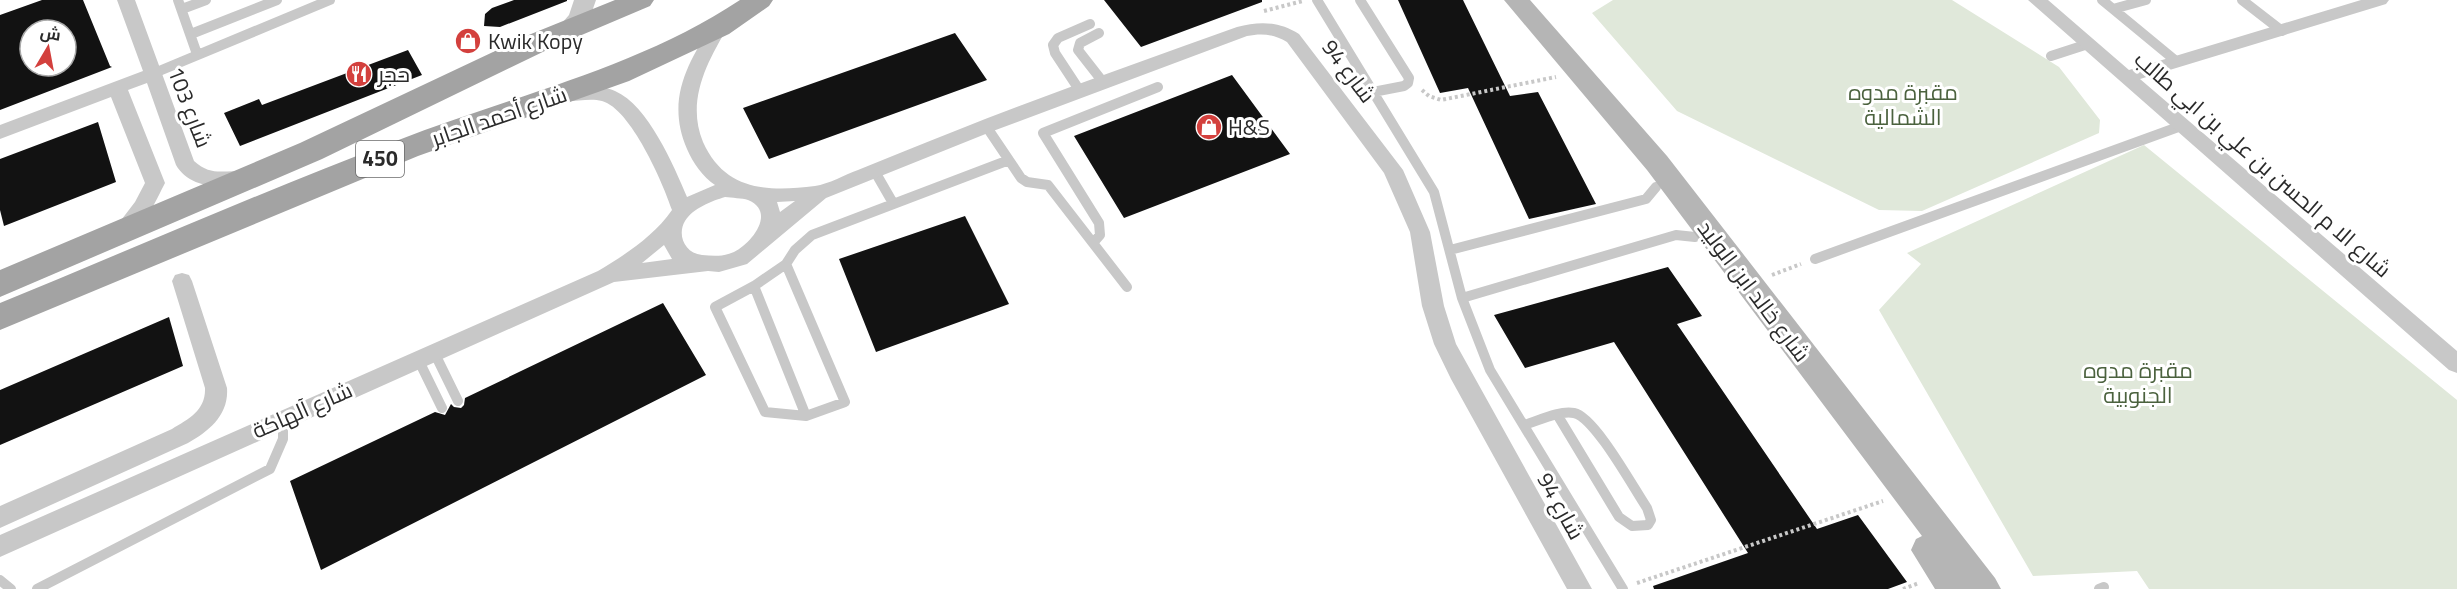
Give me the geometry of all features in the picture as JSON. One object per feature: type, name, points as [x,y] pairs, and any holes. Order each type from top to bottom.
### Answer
[{"type":"main road","name":"شارع خالد ابن الوليد","points":[[1502,0],[1656,187],[1819,398],[1977,588]]},
{"type":"main road","name":"شارع خالد ابن الوليد","points":[[1516,0],[1657,164],[1977,588]]},
{"type":"main road","name":"شارع أحمد الجابر","points":[[0,284],[332,141],[633,1]]},
{"type":"main road","name":"شارع أحمد الجابر","points":[[0,317],[407,148],[619,74],[719,27],[754,2]]},
{"type":"main road","points":[[474,75],[456,94],[457,104],[463,110],[502,115]]},
{"type":"street","name":"شارع 103","points":[[126,0],[186,165],[195,175],[210,180],[250,177]]},
{"type":"street","points":[[567,30],[579,18],[585,0]]},
{"type":"street","name":"شارع الا م الحسن بن علي بن ابي طالب","points":[[2037,0],[2457,364]]},
{"type":"street","points":[[2126,77],[2380,0]]},
{"type":"street","points":[[719,27],[702,52],[694,71],[686,105],[686,123],[693,144],[712,172],[743,191],[763,199],[771,210],[772,224],[766,238]]},
{"type":"street","points":[[819,193],[772,195],[725,190],[702,197],[678,218],[671,235],[673,244],[679,253],[693,261],[712,265],[737,259],[749,254],[782,222],[819,193],[986,126],[1255,28]]},
{"type":"street","name":"شارع 94","points":[[1255,28],[1271,28],[1293,38],[1394,170],[1420,232],[1433,306],[1445,344],[1462,380],[1580,589]]},
{"type":"street","points":[[0,132],[152,74]]},
{"type":"street","points":[[117,87],[155,183],[143,207],[122,232]]},
{"type":"street","points":[[562,95],[608,96],[627,106],[672,181],[678,218]]},
{"type":"street","name":"شارع آلهاكة","points":[[0,546],[605,277],[631,261],[678,218]]},
{"type":"street","name":"شارع آلهاكة","points":[[605,277],[665,268],[712,265]]},
{"type":"street","points":[[0,517],[180,436],[192,430],[210,413],[217,395],[182,281]]},
{"type":"lane","points":[[197,54],[180,5],[206,0]]},
{"type":"lane","points":[[191,34],[277,0]]},
{"type":"lane","points":[[152,74],[330,0]]},
{"type":"lane","points":[[1317,0],[1434,192],[1462,298],[1490,370],[1622,588]]},
{"type":"lane","points":[[1360,0],[1409,78],[1408,83],[1404,86],[1374,93]]},
{"type":"lane","points":[[2102,0],[2176,61]]},
{"type":"lane","points":[[2113,9],[2146,0]]},
{"type":"lane","points":[[2242,0],[2282,31]]},
{"type":"lane","points":[[1080,91],[1055,53],[1053,45],[1058,38],[1090,24]]},
{"type":"lane","points":[[1099,33],[1084,40],[1078,50],[1103,82]]},
{"type":"lane","points":[[2051,56],[2088,44]]},
{"type":"lane","points":[[1093,243],[1100,235],[1099,223],[1044,140],[1043,133],[1158,87]]},
{"type":"lane","points":[[986,126],[1024,180],[1048,185],[1127,287]]},
{"type":"lane","points":[[1815,259],[2181,126]]},
{"type":"lane","points":[[786,264],[845,402],[806,416],[765,412],[715,307],[754,286],[786,264],[795,250],[812,235],[1009,160]]},
{"type":"lane","points":[[874,170],[893,203]]},
{"type":"lane","points":[[1450,250],[1646,199],[1656,187]]},
{"type":"lane","points":[[1462,298],[1676,235],[1695,237]]},
{"type":"lane","points":[[754,286],[806,416]]},
{"type":"lane","points":[[426,356],[458,401]]},
{"type":"lane","points":[[426,356],[442,408]]},
{"type":"lane","points":[[1524,425],[1558,416],[1574,413],[1581,415],[1591,423],[1647,508],[1651,520],[1648,525],[1638,528],[1629,527],[1619,517],[1558,416]]},
{"type":"lane","points":[[37,589],[270,469],[283,445],[285,429],[283,419]]},
{"type":"lane","points":[[0,580],[11,589]]},
{"type":"path","points":[[1255,28],[1264,11],[1305,0]]},
{"type":"path","points":[[1408,83],[1420,88],[1429,96],[1441,100],[1553,78]]},
{"type":"path","points":[[1749,284],[1815,259]]},
{"type":"path","points":[[1622,588],[1874,504]]},
{"type":"green space","name":"مقبرة مدوه الشمالية","points":[[1613,0],[1952,0],[2059,67],[2100,120],[2099,133],[1922,211],[1879,210],[1677,111],[1592,13]]},
{"type":"green space","name":"مقبرة مدوه الجنوبية","points":[[2144,145],[2457,400],[2457,589],[2149,589],[2137,571],[2033,576],[1879,310],[1921,264],[1907,253]]},
{"type":"building","points":[[42,0],[83,0],[112,67],[0,110],[0,15]]},
{"type":"building","points":[[514,0],[567,1],[500,27],[484,26],[485,14],[492,8]]},
{"type":"building","points":[[1104,0],[1262,0],[1262,2],[1141,47]]},
{"type":"building","points":[[1398,0],[1463,0],[1510,96],[1538,92],[1596,204],[1529,219],[1468,88],[1440,93]]},
{"type":"building","points":[[955,33],[987,80],[769,159],[743,108]]},
{"type":"building","points":[[408,50],[422,75],[240,146],[224,113],[259,99],[262,105]]},
{"type":"building","points":[[1232,75],[1290,154],[1124,218],[1074,136]]},
{"type":"building","points":[[98,122],[116,182],[4,226],[0,210],[0,159]]},
{"type":"building","points":[[965,216],[1009,304],[876,352],[839,259]]},
{"type":"building","points":[[1668,267],[1702,316],[1677,324],[1817,529],[1858,515],[1907,582],[1888,589],[1654,589],[1653,586],[1748,553],[1614,342],[1525,368],[1494,315]]},
{"type":"building","points":[[663,303],[706,375],[321,570],[290,481],[435,412],[445,415],[451,404],[461,408],[465,398]]},
{"type":"building","points":[[169,317],[183,366],[0,445],[0,390]]},
{"type":"place","name":"Kwik Kopy","points":[[468,41]]},
{"type":"place","name":"حجر","points":[[359,74]]},
{"type":"place","name":"H&S","points":[[1209,127]]}]
